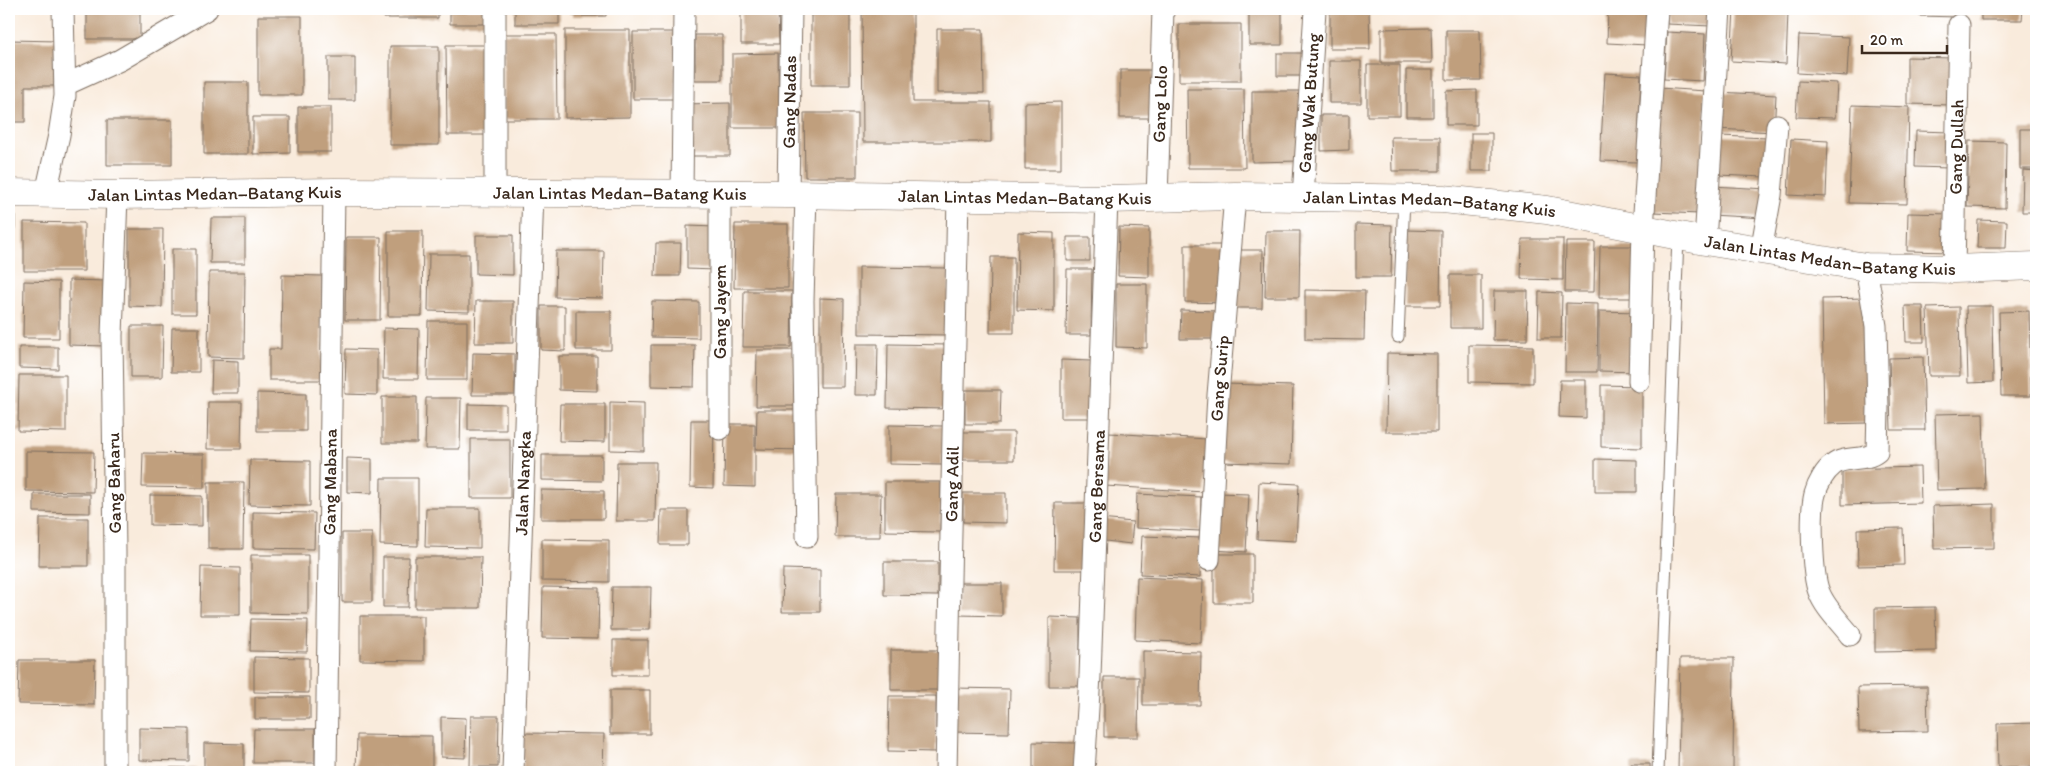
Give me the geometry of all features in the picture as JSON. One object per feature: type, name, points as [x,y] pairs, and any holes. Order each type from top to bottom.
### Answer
[{"type":"highway","name":"Jalan Lintas Medan–Batang Kuis","points":[[9,193],[117,195],[334,192],[958,196],[1107,199],[1235,196],[1443,199],[1531,208],[1705,241],[1866,267],[1954,269],[2036,266]]},
{"type":"street","points":[[46,193],[59,135],[65,90],[63,9]]},
{"type":"street","points":[[65,90],[207,9]]},
{"type":"street","points":[[495,9],[495,193]]},
{"type":"street","points":[[682,194],[684,9]]},
{"type":"street","name":"Gang Nadas","points":[[791,9],[797,195],[803,301],[807,536]]},
{"type":"street","name":"Gang Lolo","points":[[1157,199],[1163,9]]},
{"type":"street","points":[[1638,381],[1643,229],[1658,9]]},
{"type":"street","points":[[1705,241],[1720,9]]},
{"type":"street","name":"Gang Wak Butung","points":[[1303,197],[1314,10]]},
{"type":"street","name":"Gang Dullah","points":[[1954,269],[1959,25]]},
{"type":"street","points":[[1762,251],[1771,195],[1776,125]]},
{"type":"street","name":"Gang Mabana","points":[[326,772],[334,192]]},
{"type":"street","name":"Jalan Nangka","points":[[513,772],[533,193]]},
{"type":"street","name":"Gang Jayem","points":[[720,194],[720,429]]},
{"type":"street","name":"Gang Baharu","points":[[115,772],[116,552],[112,336],[117,195]]},
{"type":"street","name":"Gang Adil","points":[[946,772],[958,196]]},
{"type":"street","name":"Gang Surip","points":[[1208,560],[1218,396],[1235,196]]},
{"type":"street","name":"Gang Bersama","points":[[1084,772],[1090,676],[1107,199]]},
{"type":"street","points":[[1850,636],[1822,600],[1818,591],[1813,554],[1813,501],[1820,482],[1833,465],[1877,452],[1876,326],[1866,267]]},
{"type":"lane","points":[[9,193],[9,227]]},
{"type":"lane","points":[[1398,337],[1404,198]]},
{"type":"lane","points":[[1658,772],[1678,236]]},
{"type":"building","points":[[87,9],[140,9],[140,39],[87,39]]},
{"type":"building","points":[[384,9],[438,9],[438,18],[384,18]]},
{"type":"building","points":[[450,9],[492,9],[492,24],[450,24]]},
{"type":"building","points":[[515,9],[559,9],[559,24],[515,24]]},
{"type":"building","points":[[572,9],[606,9],[606,16],[572,16]]},
{"type":"building","points":[[741,9],[778,9],[779,44],[741,44]]},
{"type":"building","points":[[811,9],[850,9],[850,85],[811,85]]},
{"type":"building","points":[[862,9],[913,9],[913,102],[991,102],[991,142],[863,142]]},
{"type":"building","points":[[1249,9],[1282,9],[1282,45],[1249,45]]},
{"type":"building","points":[[1330,9],[1369,9],[1370,49],[1330,49]]},
{"type":"building","points":[[1608,9],[1648,9],[1647,45],[1607,43]]},
{"type":"building","points":[[1668,9],[1712,9],[1711,26],[1667,24]]},
{"type":"building","points":[[1734,9],[1788,12],[1786,64],[1731,61]]},
{"type":"building","points":[[1920,9],[1959,9],[1958,17],[1920,16]]},
{"type":"building","points":[[1981,9],[2023,9],[2022,20],[1981,20]]},
{"type":"building","points":[[258,16],[302,16],[302,95],[258,95]]},
{"type":"building","points":[[1179,24],[1241,24],[1241,81],[1179,81]]},
{"type":"building","points":[[1431,28],[1432,63],[1381,63],[1381,29]]},
{"type":"building","points":[[937,29],[983,29],[984,93],[937,93]]},
{"type":"building","points":[[565,30],[630,30],[630,117],[565,118]]},
{"type":"building","points":[[1446,30],[1480,30],[1481,80],[1446,80]]},
{"type":"building","points":[[633,32],[676,32],[676,99],[633,99]]},
{"type":"building","points":[[1667,32],[1705,34],[1703,81],[1664,79]]},
{"type":"building","points":[[504,34],[556,34],[557,119],[504,119]]},
{"type":"building","points":[[695,35],[722,35],[722,80],[695,80]]},
{"type":"building","points":[[1799,35],[1849,37],[1847,76],[1797,73]]},
{"type":"building","points":[[9,40],[58,41],[58,86],[25,86],[25,122],[9,122]]},
{"type":"building","points":[[446,45],[485,45],[485,135],[447,135]]},
{"type":"building","points":[[390,46],[439,46],[439,145],[390,145]]},
{"type":"building","points":[[778,53],[779,128],[732,128],[732,54]]},
{"type":"building","points":[[1277,53],[1310,53],[1310,76],[1277,76]]},
{"type":"building","points":[[328,57],[355,57],[355,100],[328,100]]},
{"type":"building","points":[[1907,57],[1954,58],[1953,105],[1907,104]]},
{"type":"building","points":[[1329,61],[1361,61],[1361,103],[1329,103]]},
{"type":"building","points":[[1367,65],[1400,65],[1400,116],[1367,116]]},
{"type":"building","points":[[1120,70],[1153,70],[1153,118],[1120,118]]},
{"type":"building","points":[[1406,70],[1433,70],[1433,117],[1406,117]]},
{"type":"building","points":[[1605,73],[1641,75],[1637,162],[1600,161]]},
{"type":"building","points":[[1798,81],[1837,83],[1835,118],[1796,117]]},
{"type":"building","points":[[204,82],[248,82],[248,154],[204,154]]},
{"type":"building","points":[[1659,88],[1706,91],[1700,214],[1653,212]]},
{"type":"building","points":[[1187,89],[1244,89],[1245,168],[1188,168]]},
{"type":"building","points":[[1477,90],[1477,125],[1446,125],[1446,91]]},
{"type":"building","points":[[1252,91],[1300,91],[1300,161],[1252,162]]},
{"type":"building","points":[[1718,92],[1776,95],[1774,132],[1716,129]]},
{"type":"building","points":[[1061,102],[1061,169],[1025,169],[1025,103]]},
{"type":"building","points":[[730,103],[730,156],[684,156],[684,104]]},
{"type":"building","points":[[1852,105],[1909,107],[1907,204],[1849,203]]},
{"type":"building","points":[[298,107],[331,107],[331,152],[298,152]]},
{"type":"building","points":[[804,113],[857,113],[857,177],[805,177]]},
{"type":"building","points":[[1321,115],[1349,115],[1349,150],[1321,151]]},
{"type":"building","points":[[253,117],[290,117],[290,153],[253,154]]},
{"type":"building","points":[[107,120],[172,120],[172,165],[107,165]]},
{"type":"building","points":[[2020,129],[2036,129],[2036,169],[2020,169]]},
{"type":"building","points":[[1916,131],[1951,132],[1950,168],[1915,167]]},
{"type":"building","points":[[1471,133],[1492,133],[1492,171],[1471,171]]},
{"type":"building","points":[[1720,136],[1767,138],[1765,177],[1717,175]]},
{"type":"building","points":[[1391,137],[1440,137],[1440,171],[1392,171]]},
{"type":"building","points":[[1791,139],[1828,141],[1826,197],[1788,195]]},
{"type":"building","points":[[1969,141],[2006,142],[2005,208],[1967,207]]},
{"type":"building","points":[[2023,170],[2036,171],[2036,212],[2022,212]]},
{"type":"building","points":[[1712,186],[1767,189],[1765,218],[1711,215]]},
{"type":"building","points":[[1908,213],[1952,214],[1951,252],[1907,251]]},
{"type":"building","points":[[211,218],[245,218],[245,263],[210,263]]},
{"type":"building","points":[[1978,220],[2007,221],[2006,248],[1977,248]]},
{"type":"building","points":[[24,222],[84,223],[84,271],[24,271]]},
{"type":"building","points":[[735,224],[788,224],[788,288],[734,288]]},
{"type":"building","points":[[1356,224],[1392,225],[1391,277],[1356,277]]},
{"type":"building","points":[[687,226],[716,227],[716,270],[687,269]]},
{"type":"building","points":[[1119,227],[1149,228],[1149,277],[1118,276]]},
{"type":"building","points":[[129,229],[163,229],[162,307],[129,306]]},
{"type":"building","points":[[1406,230],[1441,231],[1440,306],[1405,306]]},
{"type":"building","points":[[388,231],[423,231],[422,316],[388,316]]},
{"type":"building","points":[[1266,231],[1300,231],[1299,297],[1265,297]]},
{"type":"building","points":[[1018,232],[1054,233],[1054,311],[1017,310]]},
{"type":"building","points":[[476,235],[513,235],[513,275],[476,274]]},
{"type":"building","points":[[346,237],[381,237],[380,320],[345,320]]},
{"type":"building","points":[[1067,237],[1090,237],[1090,261],[1067,261]]},
{"type":"building","points":[[1522,239],[1563,239],[1563,280],[1521,279]]},
{"type":"building","points":[[1566,242],[1595,242],[1594,292],[1565,292]]},
{"type":"building","points":[[656,243],[681,243],[680,276],[655,276]]},
{"type":"building","points":[[1185,245],[1226,245],[1225,303],[1185,302]]},
{"type":"building","points":[[1600,246],[1639,246],[1638,298],[1599,298]]},
{"type":"building","points":[[172,249],[196,249],[196,314],[172,314]]},
{"type":"building","points":[[1235,250],[1263,250],[1262,308],[1234,308]]},
{"type":"building","points":[[556,251],[604,251],[603,298],[555,297]]},
{"type":"building","points":[[429,254],[469,254],[469,312],[428,311]]},
{"type":"building","points":[[991,257],[1014,257],[1014,333],[990,333]]},
{"type":"building","points":[[859,267],[949,268],[949,335],[859,334]]},
{"type":"building","points":[[1067,269],[1092,269],[1091,335],[1066,335]]},
{"type":"building","points":[[209,272],[245,272],[244,358],[208,357]]},
{"type":"building","points":[[282,275],[322,276],[321,380],[269,380],[269,349],[281,349]]},
{"type":"building","points":[[1450,275],[1481,275],[1481,328],[1450,328]]},
{"type":"building","points":[[69,280],[107,281],[106,346],[69,345]]},
{"type":"building","points":[[24,281],[59,282],[59,338],[23,338]]},
{"type":"building","points":[[1116,284],[1147,284],[1147,348],[1116,347]]},
{"type":"building","points":[[1305,290],[1365,291],[1364,340],[1305,339]]},
{"type":"building","points":[[744,291],[792,291],[791,347],[743,347]]},
{"type":"building","points":[[1494,291],[1528,291],[1527,340],[1493,340]]},
{"type":"building","points":[[1539,292],[1562,293],[1561,338],[1538,338]]},
{"type":"building","points":[[820,298],[844,299],[843,387],[820,387]]},
{"type":"building","points":[[1866,298],[1868,423],[1824,424],[1822,299]]},
{"type":"building","points":[[476,301],[513,301],[513,343],[475,343]]},
{"type":"building","points":[[652,301],[699,302],[699,338],[651,337]]},
{"type":"building","points":[[1566,303],[1598,304],[1597,372],[1565,372]]},
{"type":"building","points":[[541,306],[565,306],[565,351],[541,350]]},
{"type":"building","points":[[1905,306],[1923,306],[1924,342],[1906,342]]},
{"type":"building","points":[[1966,306],[1992,306],[1993,382],[1968,383]]},
{"type":"building","points":[[1959,307],[1960,376],[1929,376],[1927,308]]},
{"type":"building","points":[[1181,310],[1218,311],[1218,339],[1180,339]]},
{"type":"building","points":[[576,311],[611,311],[611,350],[576,350]]},
{"type":"building","points":[[1599,311],[1638,312],[1638,372],[1599,371]]},
{"type":"building","points":[[2029,311],[2031,396],[2001,396],[1999,312]]},
{"type":"building","points":[[428,321],[467,321],[467,380],[427,380]]},
{"type":"building","points":[[131,326],[163,326],[162,377],[131,377]]},
{"type":"building","points":[[172,328],[199,328],[199,372],[171,372]]},
{"type":"building","points":[[384,328],[419,329],[418,379],[383,379]]},
{"type":"building","points":[[856,344],[878,344],[877,395],[855,395]]},
{"type":"building","points":[[888,344],[950,345],[950,409],[887,408]]},
{"type":"building","points":[[651,345],[695,345],[694,387],[651,386]]},
{"type":"building","points":[[1469,345],[1533,346],[1533,383],[1469,382]]},
{"type":"building","points":[[19,347],[58,347],[58,369],[19,368]]},
{"type":"building","points":[[346,349],[377,350],[377,395],[345,394]]},
{"type":"building","points":[[757,350],[796,350],[796,406],[756,406]]},
{"type":"building","points":[[473,353],[515,354],[515,395],[472,395]]},
{"type":"building","points":[[1387,353],[1437,354],[1437,432],[1386,432]]},
{"type":"building","points":[[559,356],[597,356],[597,391],[559,390]]},
{"type":"building","points":[[1923,357],[1925,430],[1891,430],[1889,358]]},
{"type":"building","points":[[212,360],[238,361],[238,393],[211,393]]},
{"type":"building","points":[[1061,360],[1091,361],[1090,418],[1061,418]]},
{"type":"building","points":[[19,375],[66,375],[66,432],[18,431]]},
{"type":"building","points":[[1560,380],[1586,380],[1586,418],[1559,417]]},
{"type":"building","points":[[1224,384],[1293,386],[1291,464],[1222,462]]},
{"type":"building","points":[[1601,385],[1642,386],[1642,448],[1601,447]]},
{"type":"building","points":[[965,390],[1001,390],[1000,424],[965,424]]},
{"type":"building","points":[[257,393],[306,394],[306,431],[257,431]]},
{"type":"building","points":[[382,397],[417,397],[417,443],[382,443]]},
{"type":"building","points":[[426,398],[461,398],[460,449],[425,449]]},
{"type":"building","points":[[208,402],[242,402],[241,449],[207,449]]},
{"type":"building","points":[[610,402],[644,403],[644,451],[610,450]]},
{"type":"building","points":[[468,404],[506,405],[506,430],[468,430]]},
{"type":"building","points":[[560,404],[605,404],[605,442],[559,441]]},
{"type":"building","points":[[757,410],[805,410],[804,450],[756,449]]},
{"type":"building","points":[[1983,413],[1985,489],[1937,490],[1935,414]]},
{"type":"building","points":[[691,420],[714,420],[713,488],[690,487]]},
{"type":"building","points":[[725,424],[755,424],[755,487],[724,486]]},
{"type":"building","points":[[889,425],[943,426],[942,465],[889,464]]},
{"type":"building","points":[[959,432],[1014,432],[1014,460],[959,460]]},
{"type":"building","points":[[1109,433],[1207,439],[1204,492],[1105,486]]},
{"type":"building","points":[[471,439],[510,439],[510,498],[471,498]]},
{"type":"building","points":[[26,451],[94,452],[93,492],[26,491]]},
{"type":"building","points":[[143,453],[204,454],[204,488],[142,487]]},
{"type":"building","points":[[542,455],[602,455],[602,481],[542,480]]},
{"type":"building","points":[[347,458],[372,459],[372,493],[347,492]]},
{"type":"building","points":[[1595,459],[1637,460],[1637,492],[1595,492]]},
{"type":"building","points":[[250,460],[310,461],[310,506],[249,505]]},
{"type":"building","points":[[617,462],[656,462],[655,521],[616,521]]},
{"type":"building","points":[[1920,467],[1921,503],[1842,505],[1842,469]]},
{"type":"building","points":[[381,478],[418,478],[418,546],[380,545]]},
{"type":"building","points":[[208,482],[244,482],[243,549],[208,549]]},
{"type":"building","points":[[885,482],[941,482],[940,532],[885,531]]},
{"type":"building","points":[[1259,482],[1299,484],[1296,541],[1257,539]]},
{"type":"building","points":[[541,490],[604,491],[604,519],[541,519]]},
{"type":"building","points":[[963,493],[1006,493],[1006,523],[963,522]]},
{"type":"building","points":[[1215,493],[1249,494],[1246,552],[1212,550]]},
{"type":"building","points":[[34,494],[90,494],[90,513],[34,512]]},
{"type":"building","points":[[836,494],[881,494],[880,537],[835,537]]},
{"type":"building","points":[[1137,494],[1201,497],[1200,531],[1136,528]]},
{"type":"building","points":[[150,495],[202,496],[202,526],[150,525]]},
{"type":"building","points":[[1055,503],[1088,503],[1087,570],[1054,570]]},
{"type":"building","points":[[1994,504],[1994,548],[1934,549],[1933,506]]},
{"type":"building","points":[[426,508],[480,508],[480,548],[425,547]]},
{"type":"building","points":[[661,510],[688,510],[688,545],[660,545]]},
{"type":"building","points":[[253,512],[315,513],[314,549],[253,548]]},
{"type":"building","points":[[40,518],[88,518],[88,566],[39,566]]},
{"type":"building","points":[[1099,519],[1133,522],[1131,544],[1097,540]]},
{"type":"building","points":[[1903,528],[1904,565],[1858,566],[1857,529]]},
{"type":"building","points":[[342,533],[372,533],[372,602],[342,602]]},
{"type":"building","points":[[1142,536],[1201,538],[1200,577],[1140,574]]},
{"type":"building","points":[[542,539],[609,540],[609,582],[542,581]]},
{"type":"building","points":[[1214,554],[1253,554],[1253,603],[1214,603]]},
{"type":"building","points":[[251,555],[308,555],[308,614],[251,613]]},
{"type":"building","points":[[383,557],[409,557],[408,607],[383,607]]},
{"type":"building","points":[[415,557],[481,557],[480,608],[415,608]]},
{"type":"building","points":[[884,562],[938,562],[938,596],[884,595]]},
{"type":"building","points":[[201,567],[240,568],[240,615],[200,615]]},
{"type":"building","points":[[783,569],[820,570],[820,612],[782,612]]},
{"type":"building","points":[[1137,577],[1203,580],[1201,643],[1135,640]]},
{"type":"building","points":[[958,583],[1002,583],[1002,616],[958,615]]},
{"type":"building","points":[[543,587],[599,588],[598,639],[542,638]]},
{"type":"building","points":[[612,587],[651,587],[650,630],[611,630]]},
{"type":"building","points":[[1935,607],[1936,651],[1875,652],[1875,608]]},
{"type":"building","points":[[360,616],[424,616],[424,661],[360,660]]},
{"type":"building","points":[[1049,617],[1080,618],[1080,686],[1049,686]]},
{"type":"building","points":[[251,619],[308,620],[307,652],[250,651]]},
{"type":"building","points":[[613,640],[648,640],[648,675],[613,675]]},
{"type":"building","points":[[891,650],[941,650],[941,690],[891,690]]},
{"type":"building","points":[[1143,651],[1201,652],[1200,705],[1143,705]]},
{"type":"building","points":[[254,657],[309,658],[309,693],[254,692]]},
{"type":"building","points":[[1680,658],[1734,658],[1733,772],[1678,772]]},
{"type":"building","points":[[19,660],[95,660],[94,705],[18,704]]},
{"type":"building","points":[[1104,677],[1139,677],[1138,737],[1104,737]]},
{"type":"building","points":[[1927,686],[1928,731],[1859,732],[1858,687]]},
{"type":"building","points":[[953,688],[1010,689],[1009,733],[953,732]]},
{"type":"building","points":[[610,690],[650,690],[650,734],[610,734]]},
{"type":"building","points":[[889,696],[936,696],[936,752],[888,751]]},
{"type":"building","points":[[255,697],[310,697],[310,719],[255,719]]},
{"type":"building","points":[[471,716],[499,716],[498,767],[470,767]]},
{"type":"building","points":[[441,717],[466,718],[465,758],[441,757]]},
{"type":"building","points":[[2036,723],[2036,766],[1998,767],[1997,724]]},
{"type":"building","points":[[139,728],[189,729],[189,761],[139,760]]},
{"type":"building","points":[[254,729],[315,729],[315,763],[253,763]]},
{"type":"building","points":[[523,733],[604,734],[603,772],[523,771]]},
{"type":"building","points":[[357,735],[432,736],[432,772],[356,772]]},
{"type":"building","points":[[1033,742],[1076,743],[1075,772],[1033,772]]},
{"type":"building","points":[[204,743],[244,744],[244,772],[204,772]]},
{"type":"building","points":[[1631,764],[1650,764],[1650,772],[1631,772]]},
{"type":"building","points":[[134,767],[196,768],[196,772],[134,772]]}]
